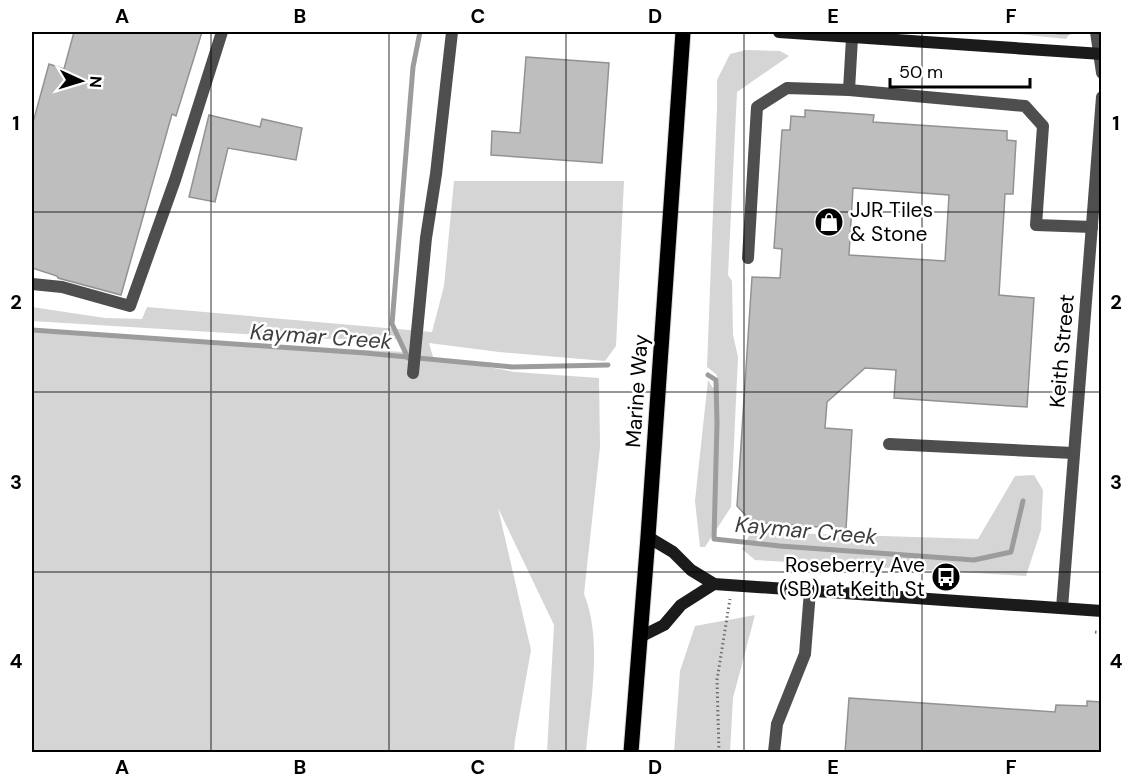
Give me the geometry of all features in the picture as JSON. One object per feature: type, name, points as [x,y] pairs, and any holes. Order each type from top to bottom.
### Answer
[{"type":"main road","name":"Marine Way","points":[[631,753],[684,32]]},
{"type":"street","points":[[32,284],[62,287],[130,306],[175,180],[222,32]]},
{"type":"street","points":[[413,373],[425,249],[452,32]]},
{"type":"street","points":[[779,32],[1100,53]]},
{"type":"street","points":[[1096,32],[1101,73]]},
{"type":"street","points":[[849,90],[852,38]]},
{"type":"street","points":[[748,258],[757,107],[787,87],[849,90],[1025,106],[1043,126],[1036,225],[1092,227]]},
{"type":"street","name":"Keith Street","points":[[1062,608],[1101,97]]},
{"type":"street","points":[[889,444],[1073,453]]},
{"type":"street","points":[[648,537],[673,552],[691,570],[714,584],[1101,611]]},
{"type":"street","points":[[640,637],[664,625],[681,605],[714,584]]},
{"type":"street","points":[[774,753],[777,724],[804,654],[810,591]]},
{"type":"path","points":[[719,753],[717,680],[732,585]]},
{"type":"path","points":[[1095,632],[1101,633]]},
{"type":"shaded area","points":[[998,32],[1071,32],[1066,39]]},
{"type":"shaded area","points":[[746,50],[780,51],[789,56],[737,92],[728,275],[732,281],[733,335],[738,357],[731,507],[705,547],[700,547],[695,501],[708,380],[713,388],[719,382],[716,374],[707,367],[717,80],[730,54]]},
{"type":"shaded area","points":[[454,181],[624,181],[616,346],[605,361],[499,352],[429,343],[433,357],[515,372],[599,378],[600,447],[584,594],[590,612],[594,651],[586,752],[547,752],[554,625],[498,508],[531,650],[514,752],[32,752],[32,332],[405,352],[401,339],[326,339],[32,321],[32,307],[105,318],[142,319],[147,307],[432,332],[444,286]]},
{"type":"shaded area","points":[[1034,475],[1043,490],[1041,530],[1026,576],[755,560],[742,549],[751,532],[978,539],[1015,476]]},
{"type":"shaded area","points":[[755,615],[733,698],[730,752],[674,752],[680,671],[695,626]]},
{"type":"building","points":[[74,32],[202,32],[176,116],[172,114],[121,295],[58,278],[32,268],[32,126],[49,64],[64,69]]},
{"type":"building","points":[[526,57],[609,63],[602,163],[491,155],[492,131],[520,133]]},
{"type":"building","points":[[805,110],[874,115],[873,122],[1007,131],[1007,140],[1016,141],[1013,194],[1005,194],[999,295],[1034,298],[1027,407],[894,398],[896,370],[865,368],[827,402],[825,428],[852,430],[846,529],[752,522],[737,506],[752,277],[780,278],[782,249],[774,248],[782,130],[790,130],[791,116],[805,117]],"holes":[[[853,188],[949,195],[945,261],[849,255]]]},
{"type":"building","points":[[209,115],[260,127],[262,119],[302,128],[296,160],[228,148],[215,202],[189,197]]},
{"type":"building","points":[[849,698],[1055,712],[1056,705],[1087,706],[1087,701],[1101,702],[1101,753],[845,753]]},
{"type":"waterway","points":[[408,358],[392,324],[413,67],[420,32]]},
{"type":"waterway","points":[[1058,32],[1069,32]]},
{"type":"waterway","name":"Kaymar Creek","points":[[32,330],[365,353],[512,367],[608,365]]},
{"type":"waterway","name":"Kaymar Creek","points":[[708,375],[716,380],[714,539],[974,560],[1011,552],[1023,501]]},
{"type":"place","name":"JJR Tiles & Stone","points":[[829,222]]},
{"type":"place","name":"Roseberry Ave (SB) at Keith St","points":[[946,577]]}]
